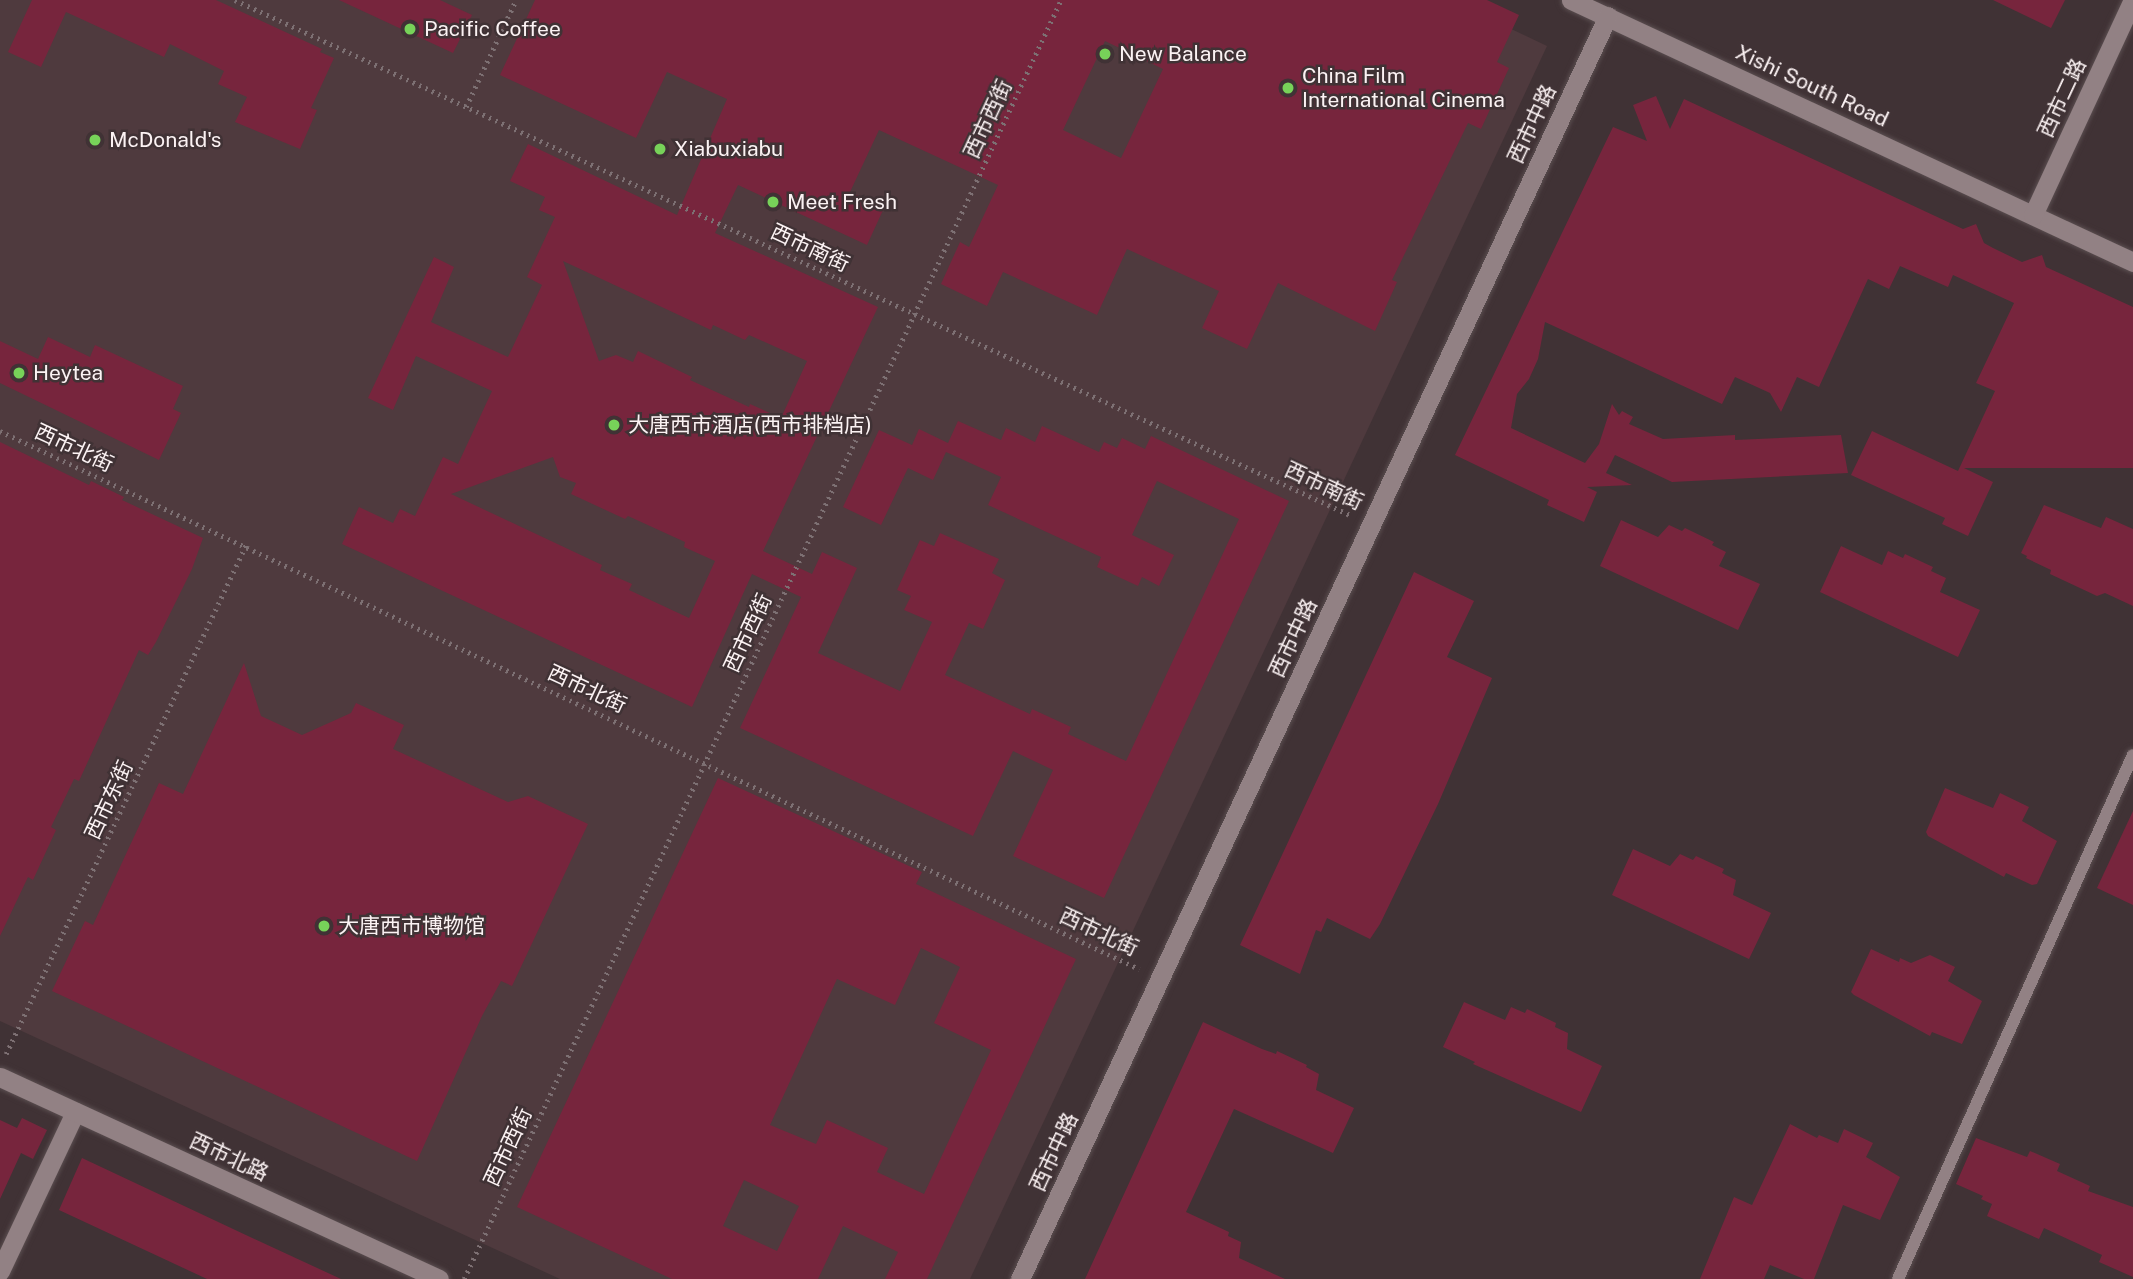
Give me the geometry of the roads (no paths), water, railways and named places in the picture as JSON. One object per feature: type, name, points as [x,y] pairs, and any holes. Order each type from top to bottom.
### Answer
[{"type":"street","name":"Xishi South Road","points":[[1571,0],[2133,262]]},
{"type":"street","name":"西市二路","points":[[2033,215],[2133,0]]},
{"type":"street","name":"西市中路","points":[[1020,1279],[1608,16]]},
{"type":"street","name":"西市北路","points":[[0,1077],[439,1279]]},
{"type":"street","points":[[0,1271],[75,1112]]},
{"type":"lane","points":[[1898,1279],[2133,755]]},
{"type":"place","name":"Pacific Coffee","points":[[410,29]]},
{"type":"place","name":"New Balance","points":[[1105,54]]},
{"type":"place","name":"China Film International Cinema","points":[[1288,88]]},
{"type":"place","name":"McDonald's","points":[[95,140]]},
{"type":"place","name":"Xiabuxiabu","points":[[660,149]]},
{"type":"place","name":"Meet Fresh","points":[[773,202]]},
{"type":"place","name":"Heytea","points":[[19,373]]},
{"type":"place","name":"大唐西市酒店(西市排档店)","points":[[614,425]]},
{"type":"place","name":"大唐西市博物馆","points":[[324,926]]}]
